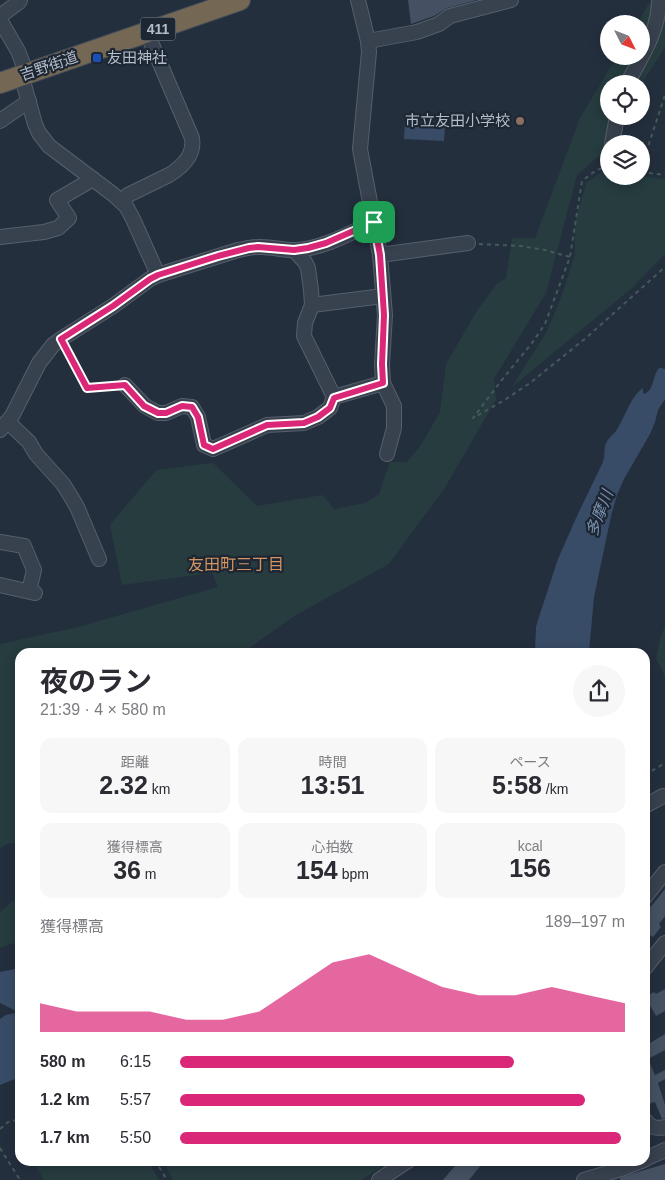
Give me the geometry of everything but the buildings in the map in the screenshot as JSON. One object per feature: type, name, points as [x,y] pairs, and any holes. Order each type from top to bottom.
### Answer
[{"type":"highway","name":"吉野街道","points":[[0,82],[240,0]]},
{"type":"street","points":[[0,16],[20,0]]},
{"type":"street","points":[[358,0],[368,41],[368,64],[360,149],[380,255],[384,315],[383,383],[394,406],[394,428],[387,454]]},
{"type":"street","points":[[368,41],[417,32],[439,24],[450,16],[511,0]]},
{"type":"street","points":[[632,75],[653,33],[659,0]]},
{"type":"street","points":[[0,20],[18,51],[23,64],[24,85],[36,129],[44,142],[126,206],[158,275]]},
{"type":"street","points":[[122,202],[128,195],[175,171],[190,156],[193,149],[192,138],[147,32]]},
{"type":"street","points":[[0,120],[29,101]]},
{"type":"street","points":[[0,237],[44,232],[58,228],[68,218],[57,200],[93,179]]},
{"type":"street","points":[[99,559],[77,507],[63,484],[36,454],[28,442],[4,426],[20,402],[39,363],[53,345],[158,275],[249,248],[294,250],[308,248],[326,243],[374,222]]},
{"type":"street","points":[[380,255],[468,243]]},
{"type":"street","points":[[125,385],[144,406],[158,413],[166,413],[182,406],[192,407],[198,417],[204,445],[213,449],[267,425],[304,423],[318,417],[330,408],[334,398],[304,336],[305,323],[312,305],[308,268],[294,250]]},
{"type":"street","points":[[312,305],[383,296]]},
{"type":"street","points":[[334,398],[383,383]]},
{"type":"street","points":[[0,542],[24,546],[34,570],[32,592],[0,585]]},
{"type":"street","points":[[650,803],[665,796]]},
{"type":"street","points":[[650,891],[665,872]]},
{"type":"street","points":[[650,962],[665,943]]},
{"type":"street","points":[[650,1126],[657,1129],[665,1127]]},
{"type":"street","points":[[650,1157],[665,1150]]},
{"type":"street","points":[[379,1180],[400,1166]]},
{"type":"street","points":[[584,1180],[629,1166]]},
{"type":"path","points":[[650,142],[665,95]]},
{"type":"path","points":[[600,169],[582,181],[570,257],[545,324],[473,418],[530,383],[586,338],[665,267]]},
{"type":"path","points":[[650,172],[665,175]]},
{"type":"path","points":[[468,243],[521,246],[570,257]]},
{"type":"path","points":[[61,339],[87,388],[125,385]]},
{"type":"path","points":[[650,772],[665,763]]},
{"type":"path","points":[[0,1129],[8,1122],[15,1120]]},
{"type":"path","points":[[0,1148],[20,1180]]},
{"type":"path","points":[[159,1166],[167,1180]]},
{"type":"green space","points":[[653,0],[665,0],[665,48],[647,75],[606,75],[612,65],[650,65],[650,15],[642,15]]},
{"type":"green space","points":[[600,84],[600,125],[618,125],[612,135],[600,135],[600,155],[577,175],[546,293],[494,379],[496,400],[444,489],[389,564],[294,616],[250,648],[15,648],[15,844],[10,843],[0,848],[0,644],[78,627],[218,587],[212,573],[122,585],[110,525],[156,470],[213,463],[257,506],[323,495],[334,509],[365,503],[379,494],[390,462],[407,462],[421,445],[440,412],[446,364],[478,309],[497,284],[506,278],[512,238],[535,238],[580,118]]},
{"type":"green space","points":[[600,173],[600,185],[650,185],[650,177],[665,179],[665,254],[632,288],[512,387],[547,331],[562,295],[575,253],[575,223],[586,183]]},
{"type":"green space","points":[[665,626],[665,676],[656,659]]},
{"type":"green space","points":[[15,899],[15,943],[0,948],[0,912]]},
{"type":"green space","points":[[36,1166],[151,1166],[159,1180],[44,1180]]},
{"type":"green space","points":[[167,1166],[383,1166],[361,1180],[173,1180]]},
{"type":"water","points":[[405,121],[445,125],[444,141],[404,139]]},
{"type":"water","name":"多摩川","points":[[659,368],[665,369],[665,399],[658,410],[650,434],[617,495],[594,597],[589,648],[535,648],[536,627],[558,559],[603,462],[608,439],[616,431],[638,392],[643,388],[643,393],[648,392]]},
{"type":"water","points":[[15,969],[15,1010],[0,1003],[0,972]]},
{"type":"water","points":[[15,1013],[15,1079],[0,1085],[0,1019],[6,1015]]},
{"type":"place","name":"友田神社","points":[[97,58]]},
{"type":"place","name":"市立友田小学校","points":[[520,121]]},
{"type":"district","name":"友田町三丁目","points":[[236,564]]},
{"type":"route","points":[[374,222],[380,255],[384,315],[383,383],[334,398],[330,408],[318,417],[304,423],[267,425],[213,449],[204,445],[198,417],[192,407],[182,406],[166,413],[158,413],[144,406],[125,385],[87,388],[61,339],[158,275],[249,248],[294,250],[308,248],[326,243],[374,222]]}]
